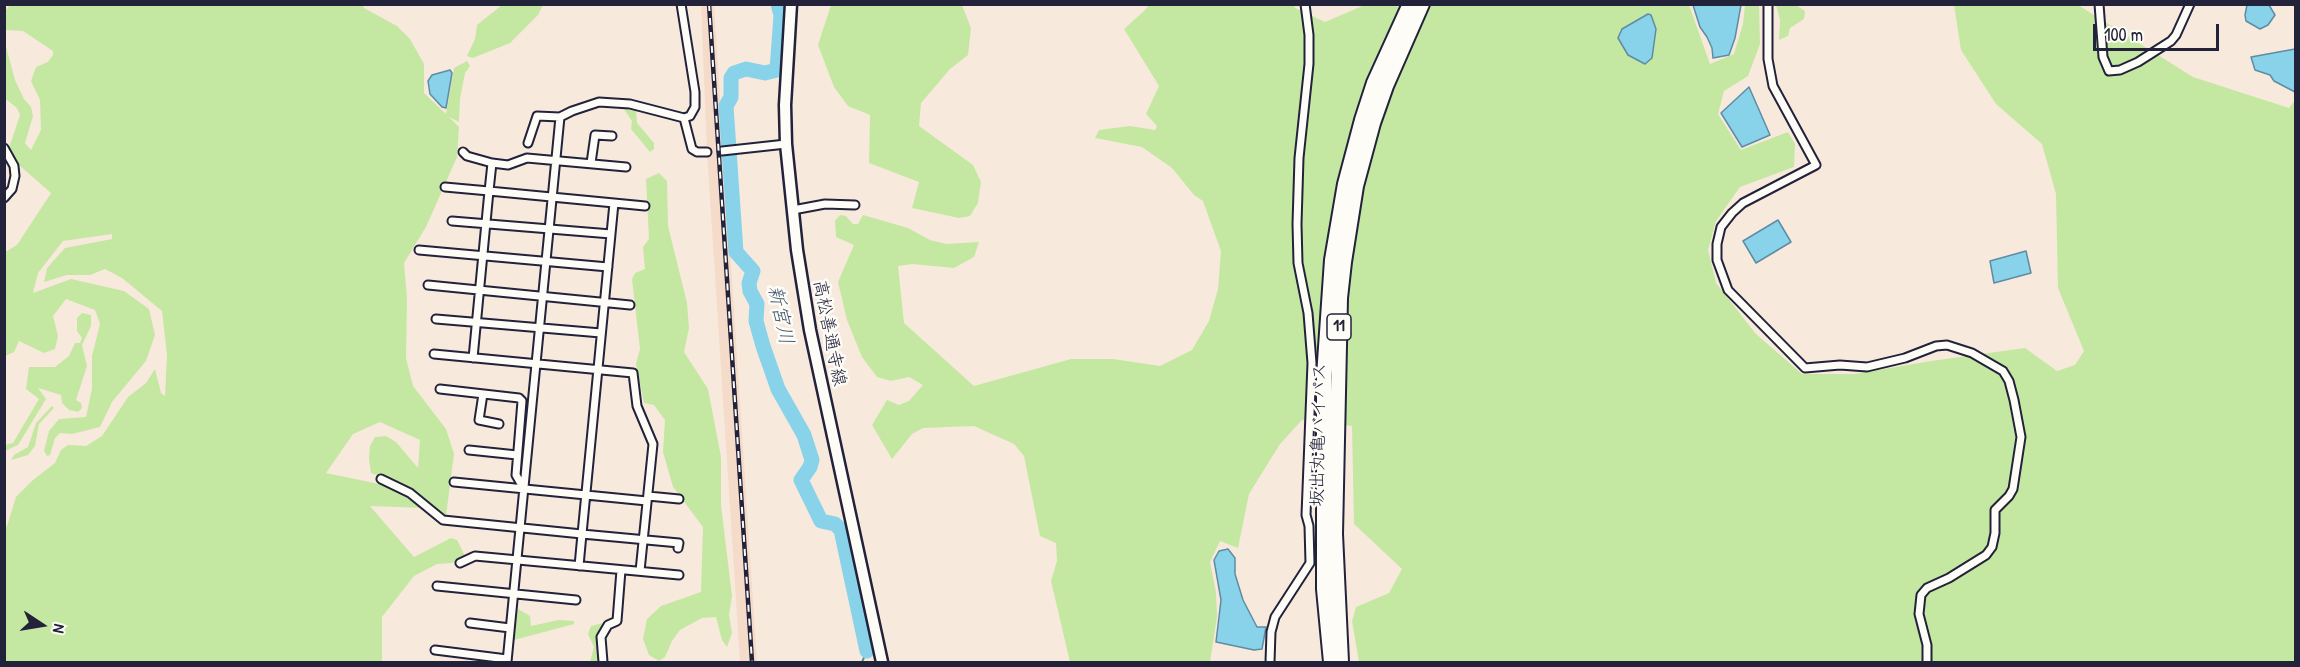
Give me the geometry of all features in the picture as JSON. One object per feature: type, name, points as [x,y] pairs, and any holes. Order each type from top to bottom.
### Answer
[{"type":"highway","name":"坂出丸亀バイパス","points":[[1331,663],[1324,589],[1325,363],[1332,260],[1345,184],[1362,120],[1374,83],[1410,4]]},
{"type":"highway","name":"坂出丸亀バイパス","points":[[1341,663],[1325,363],[1341,286],[1356,186],[1373,123],[1386,86],[1422,4]]},
{"type":"main road","name":"高松善通寺線","points":[[791,4],[785,105],[786,144],[797,250],[810,330],[882,663]]},
{"type":"street","points":[[528,143],[537,116],[560,117],[588,105],[610,102],[684,118],[690,116],[695,107],[695,92],[681,4]]},
{"type":"street","points":[[1270,663],[1271,632],[1275,617],[1310,563],[1309,526],[1306,515],[1325,363],[1308,313],[1298,263],[1296,224],[1299,158],[1309,64],[1309,35],[1305,4]]},
{"type":"street","points":[[1768,4],[1768,59],[1773,86],[1816,165],[1743,203],[1721,227],[1717,244],[1717,260],[1728,290],[1804,368],[1840,365],[1867,367],[1905,358],[1936,346],[1947,345],[1972,353],[2003,371],[2009,381],[2014,400],[2021,437],[2013,489],[1995,510],[1992,547],[1986,555],[1949,578],[1927,588],[1921,595],[1918,614],[1927,645],[1927,663]]},
{"type":"street","points":[[2099,4],[2103,57],[2109,71],[2120,70],[2138,62],[2171,42],[2190,4]]},
{"type":"street","points":[[435,650],[507,661],[560,117]]},
{"type":"street","points":[[684,118],[692,149],[697,152],[707,152]]},
{"type":"street","points":[[591,163],[595,135],[612,136]]},
{"type":"street","points":[[727,150],[786,144]]},
{"type":"street","points":[[4,148],[14,166],[15,176],[12,189],[4,198]]},
{"type":"street","points":[[463,152],[467,156],[508,165],[527,158],[626,167]]},
{"type":"street","points":[[473,358],[492,163]]},
{"type":"street","points":[[445,187],[645,206]]},
{"type":"street","points":[[579,566],[614,203]]},
{"type":"street","points":[[794,210],[825,204],[855,205]]},
{"type":"street","points":[[452,221],[611,234]]},
{"type":"street","points":[[419,250],[608,267]]},
{"type":"street","points":[[428,285],[630,305]]},
{"type":"street","points":[[436,319],[601,333]]},
{"type":"street","points":[[434,354],[633,373],[637,406],[653,444],[640,571]]},
{"type":"street","points":[[440,389],[519,398],[522,401],[516,475],[524,489]]},
{"type":"street","points":[[483,394],[479,420],[499,424]]},
{"type":"street","points":[[469,450],[517,455]]},
{"type":"street","points":[[381,479],[410,493],[443,520],[679,543],[678,548]]},
{"type":"street","points":[[454,483],[586,495],[679,499]]},
{"type":"street","points":[[460,563],[475,556],[679,575]]},
{"type":"street","points":[[603,663],[601,637],[608,625],[617,621],[621,570]]},
{"type":"street","points":[[437,585],[576,600]]},
{"type":"street","points":[[470,624],[510,628]]},
{"type":"shaded area","points":[[701,5],[714,5],[757,662],[740,662],[707,152]]},
{"type":"green space","points":[[1367,4],[1689,5],[1710,64],[1734,54],[1743,24],[1745,5],[1759,5],[1760,44],[1748,76],[1724,91],[1718,114],[1741,150],[1788,132],[1795,144],[1794,167],[1740,187],[1716,221],[1708,250],[1716,283],[1756,334],[1802,374],[1855,374],[2025,348],[2057,371],[2075,365],[2084,351],[2058,288],[2056,194],[2042,144],[1996,104],[1961,50],[1954,5],[2078,5],[2193,77],[2289,108],[2295,100],[2295,662],[1359,662],[1352,621],[1356,607],[1389,593],[1402,569],[1354,524],[1352,426],[1302,420],[1280,444],[1249,494],[1238,548],[1220,541],[1210,562],[1216,592],[1217,617],[1210,662],[1070,662],[1051,581],[1057,561],[1056,543],[1040,536],[1024,456],[1014,444],[974,426],[923,428],[912,434],[892,459],[872,425],[887,400],[899,405],[909,401],[923,385],[909,377],[891,381],[877,377],[862,357],[847,320],[838,282],[854,245],[836,237],[835,221],[840,215],[846,216],[853,224],[858,224],[863,215],[908,228],[930,240],[946,244],[979,242],[974,257],[954,268],[912,264],[898,266],[904,323],[974,386],[1071,359],[1113,359],[1160,366],[1192,350],[1209,321],[1218,289],[1221,251],[1203,201],[1194,195],[1172,168],[1142,147],[1095,138],[1099,130],[1130,126],[1155,130],[1157,126],[1146,114],[1159,86],[1124,29],[1149,5],[1294,5],[1295,8],[1325,22]]},
{"type":"green space","points":[[10,5],[363,5],[364,8],[397,26],[410,39],[424,64],[424,93],[446,114],[454,68],[467,61],[470,66],[465,73],[460,99],[459,122],[449,117],[459,127],[457,157],[426,227],[404,263],[407,298],[406,358],[413,386],[446,429],[454,454],[446,516],[406,486],[371,473],[370,446],[375,437],[386,436],[396,442],[418,468],[420,440],[380,422],[353,434],[326,473],[384,485],[407,495],[423,508],[370,506],[414,557],[451,538],[457,540],[465,556],[452,563],[437,564],[414,576],[382,617],[382,662],[5,662],[5,528],[16,497],[55,463],[61,450],[68,445],[86,446],[102,436],[128,397],[146,383],[155,369],[161,393],[165,396],[167,355],[162,311],[122,278],[105,269],[90,275],[67,275],[44,282],[47,268],[65,248],[112,239],[112,234],[63,241],[38,273],[33,293],[71,279],[124,291],[149,309],[155,335],[146,361],[112,402],[100,427],[72,434],[60,433],[55,438],[50,455],[47,456],[44,451],[49,431],[59,419],[86,417],[92,389],[92,356],[100,324],[95,310],[66,299],[53,316],[58,336],[55,349],[44,353],[19,341],[14,352],[5,356],[5,252],[17,245],[51,193],[19,165],[9,148],[20,115],[17,108],[7,100],[5,101],[4,39],[15,80],[24,99],[31,107],[33,116],[25,143],[31,150],[41,130],[40,100],[31,81],[36,67],[48,62],[53,55],[53,51],[23,31],[5,30],[5,11]]},
{"type":"green space","points":[[502,5],[543,5],[538,15],[510,43],[473,58],[467,56],[475,39],[477,25]]},
{"type":"green space","points":[[831,5],[962,5],[971,28],[968,55],[950,69],[921,103],[919,126],[973,165],[981,182],[978,203],[970,216],[959,218],[912,208],[919,182],[869,163],[870,115],[848,106],[834,87],[818,45]]},
{"type":"green space","points":[[1776,5],[1796,5],[1805,11],[1804,19],[1790,28],[1788,36],[1779,40],[1780,20]]},
{"type":"green space","points":[[624,109],[636,111],[637,123],[654,143],[654,149],[650,152],[631,129],[632,121]]},
{"type":"green space","points":[[659,173],[667,181],[668,226],[687,303],[689,328],[684,352],[708,389],[721,457],[721,505],[732,596],[729,615],[732,633],[727,647],[722,640],[716,617],[702,618],[680,630],[665,657],[659,661],[649,655],[643,639],[647,619],[661,606],[701,592],[703,527],[673,487],[663,452],[665,420],[654,405],[644,403],[636,364],[640,349],[632,279],[635,273],[645,269],[643,247],[649,239],[646,179]]},
{"type":"green space","points":[[82,313],[91,315],[91,326],[82,345],[87,366],[76,400],[81,403],[82,408],[78,412],[69,410],[62,403],[61,395],[38,388],[46,399],[18,445],[5,451],[5,445],[13,443],[39,399],[26,389],[29,367],[55,367],[69,356],[75,343],[80,343],[82,338],[77,331],[77,318]]},
{"type":"green space","points":[[52,406],[54,408],[39,424],[35,446],[28,455],[11,460],[14,455],[28,447],[36,423]]},
{"type":"green space","points":[[518,609],[530,616],[531,626],[559,620],[574,621],[574,624],[514,640]]},
{"type":"green space","points":[[603,623],[598,636],[600,662],[590,662],[594,647],[588,634],[591,626]]},
{"type":"water","points":[[1693,5],[1741,5],[1735,38],[1729,55],[1713,58],[1712,48],[1700,27]]},
{"type":"water","points":[[2247,5],[2269,5],[2275,15],[2268,25],[2260,29],[2246,21]]},
{"type":"water","points":[[1648,14],[1651,15],[1656,29],[1652,58],[1645,64],[1628,55],[1618,38],[1622,29]]},
{"type":"water","points":[[2295,49],[2295,92],[2274,81],[2270,75],[2255,70],[2251,57]]},
{"type":"water","points":[[450,70],[452,73],[446,108],[442,107],[430,94],[428,81],[432,75]]},
{"type":"water","points":[[1749,87],[1770,135],[1742,147],[1721,113]]},
{"type":"water","points":[[1778,220],[1791,242],[1756,263],[1743,241]]},
{"type":"water","points":[[2026,251],[2031,273],[1994,283],[1990,261]]},
{"type":"water","points":[[1228,549],[1235,558],[1235,574],[1243,600],[1257,627],[1266,627],[1262,649],[1254,650],[1216,642],[1221,600],[1214,560],[1219,551]]},
{"type":"waterway","name":"新宮川","points":[[778,4],[781,15],[777,70],[765,73],[746,69],[734,73],[731,78],[731,97],[726,106],[736,252],[753,271],[749,283],[750,291],[757,304],[756,321],[763,346],[778,389],[804,435],[812,460],[801,480],[821,521],[835,524],[841,530],[867,651]]},
{"type":"waterway","points":[[862,662],[867,651]]},
{"type":"railway","points":[[709,4],[752,662]]}]
